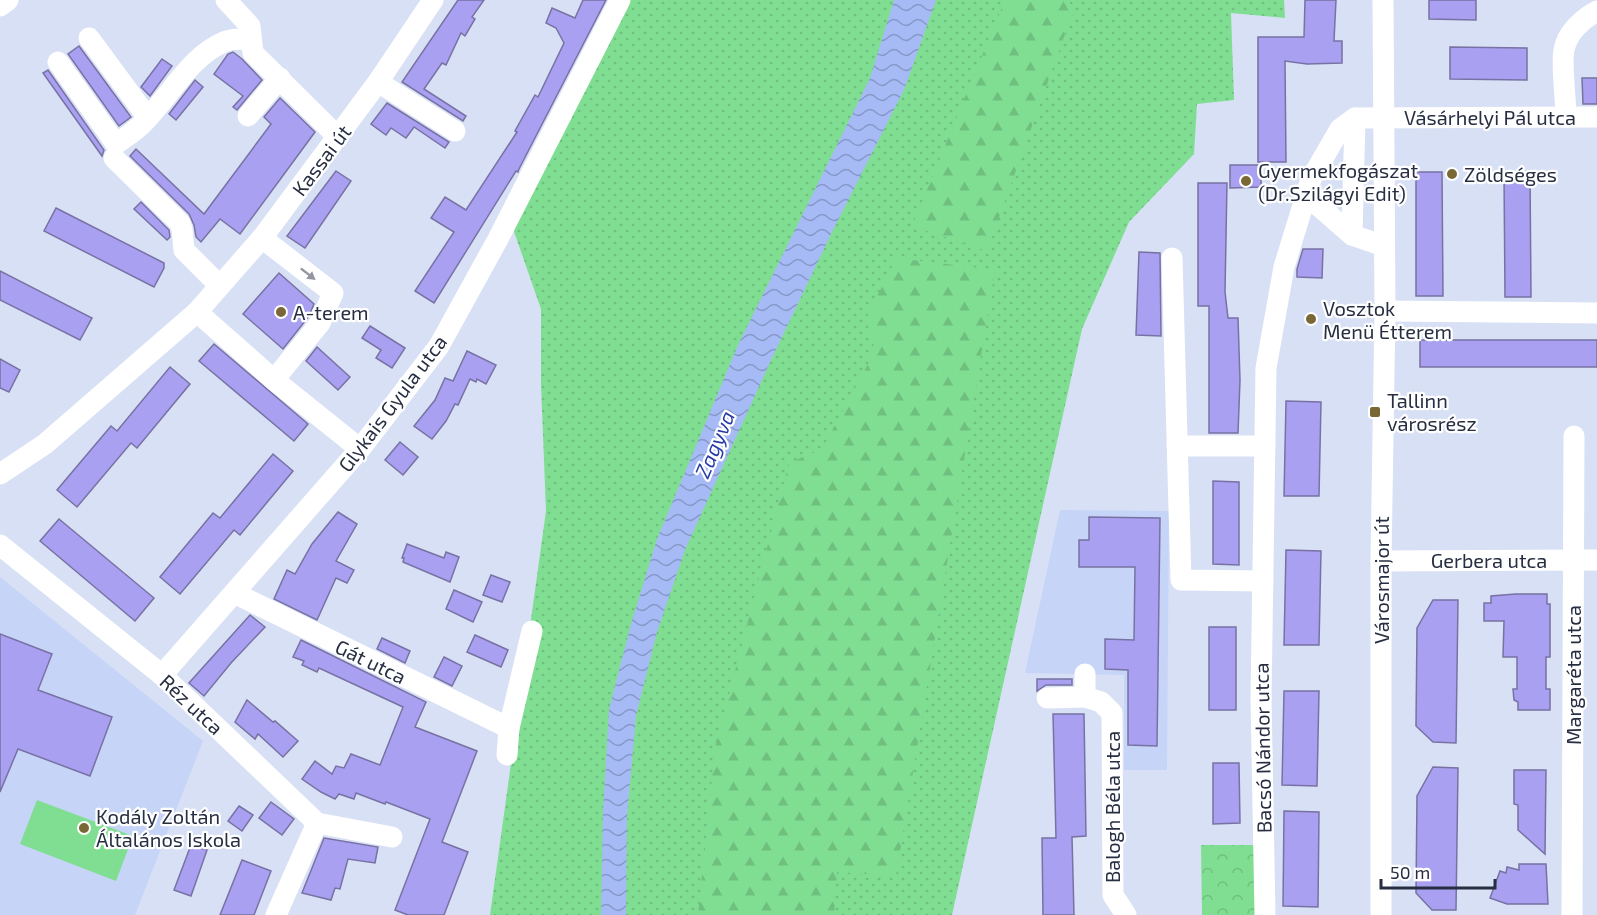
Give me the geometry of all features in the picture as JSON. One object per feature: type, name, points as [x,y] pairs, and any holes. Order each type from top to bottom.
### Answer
[{"type":"street","points":[[0,6],[8,0]]},
{"type":"street","points":[[226,0],[250,26],[253,53],[338,137]]},
{"type":"street","name":"Kassai út","points":[[0,474],[45,444],[197,312],[262,238],[378,82],[433,0]]},
{"type":"street","name":"Glykais Gyula utca","points":[[162,675],[360,449],[439,346],[498,239],[620,0]]},
{"type":"street","name":"Városmajor út","points":[[1381,915],[1383,0]]},
{"type":"street","points":[[1566,117],[1564,50],[1572,31],[1597,11]]},
{"type":"street","points":[[89,38],[148,117]]},
{"type":"street","points":[[58,62],[116,144],[148,117],[197,61],[210,50],[225,41],[251,40]]},
{"type":"street","points":[[248,116],[280,78]]},
{"type":"street","points":[[378,82],[455,131]]},
{"type":"street","points":[[1383,117],[1355,118],[1340,129],[1311,178],[1305,194],[1352,235],[1384,246]]},
{"type":"street","name":"Vásárhelyi Pál utca","points":[[1383,117],[1597,117]]},
{"type":"street","points":[[1352,235],[1355,118]]},
{"type":"street","points":[[114,158],[180,223],[184,250],[220,286]]},
{"type":"street","name":"Bacsó Nándor utca","points":[[1265,915],[1261,699],[1266,368],[1284,267],[1305,194]]},
{"type":"street","points":[[262,238],[333,293],[320,323],[274,380]]},
{"type":"street","points":[[1172,258],[1181,580],[1263,581]]},
{"type":"street","points":[[1384,311],[1597,313]]},
{"type":"street","points":[[197,312],[274,380],[360,449]]},
{"type":"street","name":"Margaréta utca","points":[[1572,915],[1574,436]]},
{"type":"street","points":[[1177,446],[1265,446]]},
{"type":"street","name":"Réz utca","points":[[0,545],[162,675],[317,823]]},
{"type":"street","name":"Gerbera utca","points":[[1381,561],[1597,560]]},
{"type":"street","name":"Gát utca","points":[[234,593],[509,728]]},
{"type":"street","points":[[507,754],[509,728],[532,632]]},
{"type":"street","points":[[1047,698],[1086,697],[1085,674]]},
{"type":"street","name":"Balogh Béla utca","points":[[1086,697],[1101,702],[1112,713],[1113,896],[1126,915]]},
{"type":"street","points":[[276,915],[317,823],[392,837]]},
{"type":"shaded area","points":[[1060,510],[1169,511],[1167,770],[1124,770],[1124,675],[1025,673]]},
{"type":"shaded area","name":"Kodály Zoltán Általános Iskola","points":[[0,577],[203,741],[135,915],[0,915]]},
{"type":"green space","points":[[616,0],[1284,0],[1285,18],[1231,13],[1234,100],[1197,104],[1194,154],[1129,222],[1082,329],[952,915],[490,915],[546,511],[541,384],[541,309],[511,223]]},
{"type":"green space","points":[[1005,0],[1069,0],[1073,12],[987,251],[912,226]]},
{"type":"green space","points":[[896,258],[995,270],[896,876],[837,872],[834,915],[698,915],[715,748],[789,463],[822,449],[875,351],[866,319]]},
{"type":"green space","points":[[37,800],[133,836],[116,881],[20,844]]},
{"type":"green space","points":[[1201,845],[1256,845],[1257,915],[1202,915]]},
{"type":"water","name":"Zagyva","points":[[894,0],[936,0],[904,90],[832,232],[771,360],[685,550],[657,632],[636,716],[627,817],[626,915],[601,915],[603,811],[609,709],[631,624],[657,539],[738,345],[870,78]]},
{"type":"building","points":[[458,0],[484,0],[472,17],[475,19],[465,36],[461,33],[446,65],[442,63],[424,89],[466,116],[463,121],[402,82]]},
{"type":"building","points":[[583,0],[606,0],[518,172],[516,171],[434,303],[415,291],[454,232],[431,218],[445,197],[466,210],[517,132],[515,131],[535,95],[538,97],[564,43],[556,28],[546,23],[552,8],[575,18]]},
{"type":"building","points":[[1305,0],[1336,0],[1334,41],[1342,41],[1342,63],[1307,64],[1285,61],[1286,162],[1258,162],[1258,37],[1304,37]]},
{"type":"building","points":[[1429,0],[1476,0],[1476,20],[1429,19]]},
{"type":"building","points":[[79,46],[131,117],[119,126],[68,54]]},
{"type":"building","points":[[1450,47],[1527,48],[1527,80],[1450,79]]},
{"type":"building","points":[[233,52],[262,80],[237,110],[233,107],[243,96],[214,74],[228,54]]},
{"type":"building","points":[[162,59],[172,66],[150,96],[141,87]]},
{"type":"building","points":[[48,70],[104,150],[102,156],[43,73]]},
{"type":"building","points":[[1582,78],[1597,78],[1597,104],[1583,104]]},
{"type":"building","points":[[195,80],[203,87],[176,120],[169,114]]},
{"type":"building","points":[[280,98],[315,132],[240,234],[220,219],[201,242],[196,237],[189,214],[130,156],[136,149],[204,214],[271,124],[264,117]]},
{"type":"building","points":[[387,103],[449,142],[445,148],[414,127],[406,138],[391,128],[386,135],[371,124]]},
{"type":"building","name":"Gyermekfogászat (Dr.Szilágyi Edit)","points":[[1230,165],[1261,165],[1261,187],[1230,188]]},
{"type":"building","points":[[336,171],[351,181],[305,248],[287,236]]},
{"type":"building","points":[[1416,172],[1442,172],[1443,296],[1416,296]]},
{"type":"building","points":[[1504,173],[1530,173],[1531,297],[1505,297]]},
{"type":"building","points":[[1198,183],[1227,183],[1225,292],[1228,318],[1238,318],[1240,380],[1238,433],[1209,433],[1209,306],[1198,306]]},
{"type":"building","points":[[141,202],[169,230],[170,237],[167,240],[134,209]]},
{"type":"building","points":[[56,208],[164,263],[164,268],[154,287],[44,231]]},
{"type":"building","points":[[1303,249],[1323,249],[1322,278],[1297,277]]},
{"type":"building","points":[[1139,252],[1160,253],[1161,336],[1136,335]]},
{"type":"building","points":[[0,271],[92,318],[80,340],[0,300]]},
{"type":"building","name":"A-terem","points":[[279,273],[314,304],[309,316],[283,349],[243,314]]},
{"type":"building","points":[[370,326],[405,348],[392,368],[376,358],[381,350],[362,338]]},
{"type":"building","points":[[1420,340],[1597,340],[1597,367],[1420,367]]},
{"type":"building","points":[[214,344],[308,424],[294,441],[199,361]]},
{"type":"building","points":[[317,347],[350,377],[338,390],[306,361]]},
{"type":"building","points":[[467,351],[496,365],[486,384],[477,379],[476,382],[470,379],[458,405],[455,404],[446,421],[432,439],[414,426],[435,400],[445,378],[453,381]]},
{"type":"building","points":[[0,359],[20,370],[9,392],[0,388]]},
{"type":"building","points":[[170,367],[190,384],[137,448],[131,443],[77,507],[57,490],[111,426],[117,431]]},
{"type":"building","points":[[1286,401],[1321,402],[1319,496],[1284,496]]},
{"type":"building","points":[[400,442],[418,457],[403,475],[385,460]]},
{"type":"building","points":[[273,454],[293,471],[240,535],[234,530],[180,594],[160,577],[213,513],[220,518]]},
{"type":"building","points":[[1213,481],[1239,482],[1239,565],[1213,564]]},
{"type":"building","points":[[338,512],[357,524],[336,561],[354,570],[347,583],[336,578],[317,620],[274,599],[287,570],[295,574],[312,544]]},
{"type":"building","points":[[1089,517],[1160,518],[1157,746],[1128,745],[1128,670],[1105,669],[1105,639],[1134,640],[1135,567],[1079,567],[1079,540],[1089,540]]},
{"type":"building","points":[[59,519],[154,598],[135,621],[40,541]]},
{"type":"building","points":[[407,544],[444,558],[446,552],[459,557],[450,582],[403,562],[404,558],[402,558]]},
{"type":"building","points":[[1286,550],[1321,551],[1319,645],[1284,645]]},
{"type":"building","points":[[491,575],[510,582],[502,602],[483,595]]},
{"type":"building","points":[[454,590],[482,602],[473,622],[446,609]]},
{"type":"building","points":[[1547,594],[1547,604],[1550,604],[1550,657],[1546,657],[1546,689],[1550,689],[1550,710],[1518,710],[1518,702],[1514,700],[1513,689],[1517,689],[1517,657],[1503,657],[1504,621],[1484,621],[1484,603],[1491,603],[1491,596]]},
{"type":"building","points":[[1433,600],[1458,600],[1456,743],[1433,742],[1416,726],[1417,628]]},
{"type":"building","points":[[250,615],[265,627],[204,696],[189,683]]},
{"type":"building","points":[[1209,627],[1236,627],[1236,710],[1209,710]]},
{"type":"building","points":[[0,634],[52,654],[38,690],[112,717],[90,776],[18,749],[0,792]]},
{"type":"building","points":[[475,635],[508,650],[501,667],[467,652]]},
{"type":"building","points":[[382,638],[410,651],[405,663],[377,649]]},
{"type":"building","points":[[301,640],[426,702],[415,727],[477,751],[442,842],[468,852],[444,915],[408,915],[395,910],[430,819],[356,793],[354,799],[339,794],[335,799],[302,779],[315,761],[332,774],[336,766],[344,768],[351,754],[380,765],[403,707],[319,668],[317,672],[302,665],[304,661],[293,657]]},
{"type":"building","points":[[444,657],[462,666],[452,686],[434,677]]},
{"type":"building","points":[[1037,679],[1072,679],[1072,685],[1046,685],[1037,691]]},
{"type":"building","points":[[1284,691],[1319,691],[1317,786],[1282,785]]},
{"type":"building","points":[[247,700],[298,741],[283,757],[258,734],[255,739],[235,722]]},
{"type":"building","points":[[1053,714],[1084,714],[1086,836],[1072,837],[1074,915],[1043,915],[1042,838],[1056,838]]},
{"type":"building","points":[[1213,763],[1239,763],[1240,823],[1213,824]]},
{"type":"building","points":[[1433,767],[1458,768],[1456,910],[1432,910],[1416,893],[1417,796]]},
{"type":"building","points":[[1514,770],[1546,770],[1545,854],[1518,830],[1518,805],[1514,804]]},
{"type":"building","points":[[271,802],[294,819],[282,835],[259,818]]},
{"type":"building","points":[[239,806],[253,815],[242,831],[228,821]]},
{"type":"building","points":[[1284,811],[1319,812],[1318,907],[1283,906]]},
{"type":"building","points":[[324,838],[378,847],[375,863],[348,859],[340,889],[335,888],[331,900],[302,893]]},
{"type":"building","points":[[191,845],[207,850],[191,896],[174,890]]},
{"type":"building","points":[[242,860],[271,871],[254,915],[220,915]]},
{"type":"building","points":[[1519,864],[1546,864],[1548,904],[1507,904],[1490,898],[1500,871],[1506,873],[1507,867],[1519,870]]},
{"type":"place","name":"Zöldséges","points":[[1452,174]]},
{"type":"place","name":"Gyermekfogászat (Dr.Szilágyi Edit)","points":[[1246,181]]},
{"type":"place","name":"A-terem","points":[[281,312]]},
{"type":"place","name":"Vosztok Menü Étterem","points":[[1311,319]]},
{"type":"place","name":"Tallinn városrész","points":[[1375,412]]},
{"type":"place","name":"Kodály Zoltán Általános Iskola","points":[[84,828]]}]
